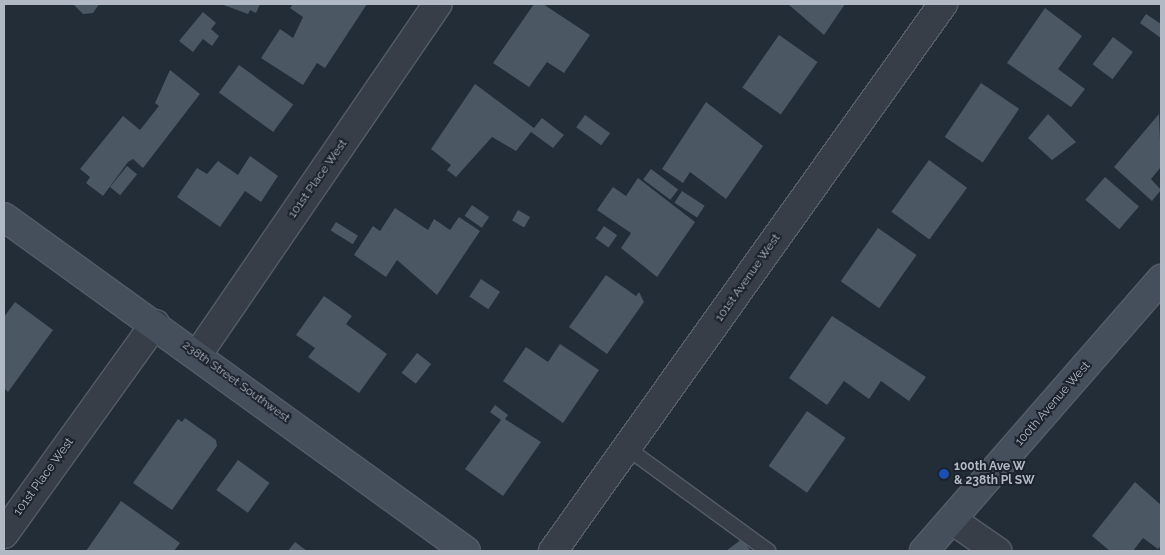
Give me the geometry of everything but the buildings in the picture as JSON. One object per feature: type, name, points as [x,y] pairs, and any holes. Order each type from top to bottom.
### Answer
[{"type":"street","name":"101st Place West","points":[[198,354],[438,4]]},
{"type":"street","name":"101st Avenue West","points":[[553,551],[943,4]]},
{"type":"street","name":"238th Street Southwest","points":[[4,217],[198,354],[466,551]]},
{"type":"street","name":"100th Avenue West","points":[[924,551],[1161,279]]},
{"type":"street","name":"101st Place West","points":[[4,534],[156,324]]},
{"type":"street","points":[[952,520],[997,551]]},
{"type":"lane","points":[[627,448],[768,551]]},
{"type":"place","name":"100th Ave W & 238th Pl SW","points":[[944,474]]}]
